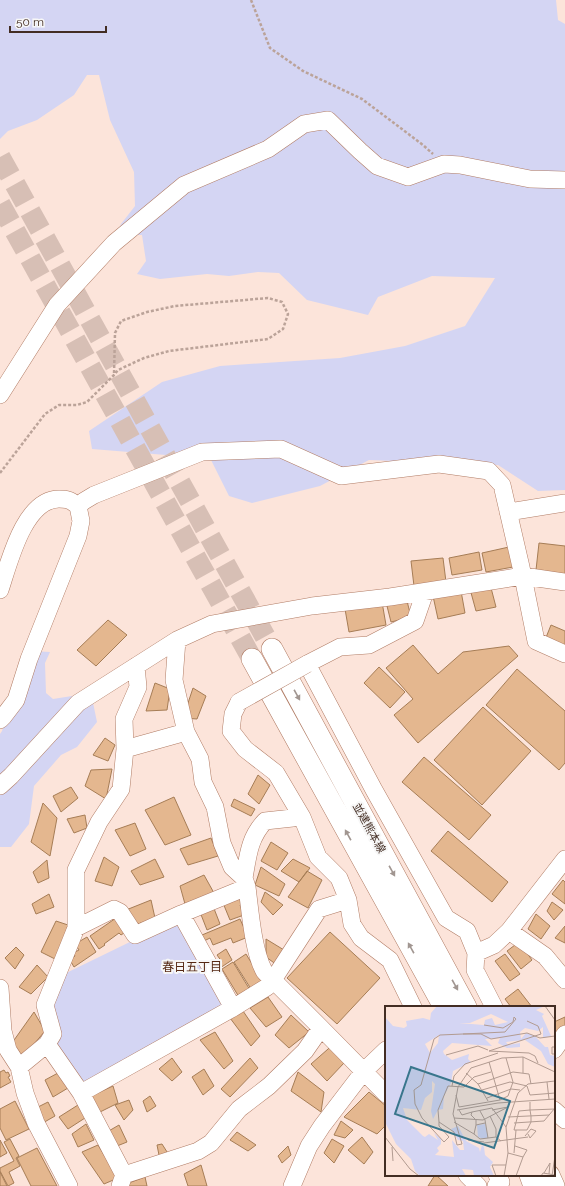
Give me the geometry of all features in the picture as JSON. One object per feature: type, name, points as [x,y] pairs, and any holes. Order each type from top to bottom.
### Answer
[{"type":"main road","name":"並建熊本線","points":[[272,649],[465,1006]]},
{"type":"main road","name":"並建熊本線","points":[[252,660],[443,1006]]},
{"type":"main road","points":[[530,1176],[534,1186]]},
{"type":"main road","points":[[549,1176],[554,1186]]},
{"type":"street","points":[[0,395],[57,305],[114,243],[184,185],[268,149],[304,124],[328,120],[377,166],[408,177],[444,164],[460,165],[530,178],[565,180]]},
{"type":"street","points":[[78,506],[94,495],[202,452],[281,449],[341,476],[439,464],[489,471],[502,485],[536,641],[565,654]]},
{"type":"street","points":[[0,590],[17,538],[29,518],[41,505],[53,499],[67,499],[78,506],[81,521],[78,536],[29,659],[16,700],[4,717],[0,720]]},
{"type":"street","points":[[508,512],[565,503]]},
{"type":"street","points":[[0,786],[11,776],[78,702],[178,640],[212,624],[312,606],[390,597],[523,576],[565,582]]},
{"type":"street","points":[[413,1006],[390,960],[361,938],[352,924],[348,900],[339,878],[318,857],[302,817],[276,774],[245,749],[231,731],[233,714],[239,702],[340,646],[369,646],[415,621],[425,592]]},
{"type":"street","points":[[178,640],[174,680],[186,732],[200,759],[203,782],[215,806],[222,842],[232,867],[245,882]]},
{"type":"street","points":[[307,664],[374,790],[446,918],[467,931],[476,953],[474,970],[493,1006]]},
{"type":"street","points":[[19,1067],[47,1044],[52,1034],[45,1006],[76,928],[76,870],[100,822],[121,789],[125,749],[124,719],[138,687],[136,666]]},
{"type":"street","points":[[125,749],[186,732]]},
{"type":"street","points":[[302,817],[265,821],[257,830],[248,851],[245,882],[256,945],[261,964],[265,972],[272,980],[322,1028],[385,1093]]},
{"type":"street","points":[[476,953],[494,945],[509,932],[565,859]]},
{"type":"street","points":[[76,928],[114,909],[120,912],[135,935],[245,882]]},
{"type":"street","points":[[81,1093],[233,1008],[267,987],[319,909],[348,900]]},
{"type":"street","points":[[181,914],[233,1008]]},
{"type":"street","points":[[509,932],[545,956],[565,980]]},
{"type":"street","points":[[0,988],[3,1031],[8,1050],[19,1067],[25,1093],[36,1123],[69,1186]]},
{"type":"street","points":[[47,1044],[81,1093],[122,1180],[198,1151],[211,1143],[239,1109],[269,1086],[306,1052],[322,1028]]},
{"type":"street","points":[[555,1049],[565,1034]]},
{"type":"street","points":[[292,1186],[309,1146],[322,1126],[364,1071],[385,1051]]},
{"type":"street","points":[[555,1111],[565,1120]]},
{"type":"street","points":[[468,1176],[478,1186]]},
{"type":"street","points":[[496,1186],[500,1182],[497,1176]]},
{"type":"path","points":[[251,0],[270,48],[303,71],[362,99],[423,144],[444,164]]},
{"type":"path","points":[[0,473],[45,414],[59,405],[77,405],[88,402],[114,375],[118,370],[144,358],[170,351],[268,339],[283,329],[288,314],[282,302],[268,298],[175,306],[147,312],[121,321],[115,333],[114,375]]},
{"type":"shaded area","points":[[0,0],[556,0],[558,20],[565,24],[565,490],[538,491],[498,465],[369,460],[320,486],[252,503],[229,496],[204,446],[166,455],[92,449],[89,431],[162,382],[220,366],[340,358],[405,346],[465,326],[495,278],[432,276],[378,297],[368,315],[307,300],[279,273],[258,272],[229,276],[207,274],[160,279],[137,274],[146,261],[142,235],[116,235],[121,224],[135,206],[134,172],[110,120],[99,75],[87,75],[74,95],[37,120],[8,131],[0,139]]},
{"type":"shaded area","points":[[32,651],[50,652],[45,663],[46,693],[53,699],[91,693],[97,722],[77,747],[61,755],[34,786],[29,824],[11,847],[0,847],[0,734]]},
{"type":"shaded area","points":[[176,921],[225,1006],[84,1083],[55,1048],[58,1041],[51,1005],[60,976]]},
{"type":"building","points":[[539,543],[565,546],[565,574],[536,570]]},
{"type":"building","points":[[509,547],[513,567],[486,572],[482,553]]},
{"type":"building","points":[[479,552],[482,570],[452,575],[449,558]]},
{"type":"building","points":[[443,558],[446,582],[414,586],[411,561]]},
{"type":"building","points":[[490,584],[496,607],[476,611],[470,589]]},
{"type":"building","points":[[461,591],[465,613],[438,619],[433,596]]},
{"type":"building","points":[[406,597],[411,617],[391,622],[386,602]]},
{"type":"building","points":[[382,602],[386,625],[349,632],[345,609]]},
{"type":"building","points":[[108,620],[127,635],[96,666],[77,650]]},
{"type":"building","points":[[551,625],[565,631],[565,649],[545,640]]},
{"type":"building","points":[[413,645],[438,674],[463,652],[509,646],[518,656],[418,743],[394,715],[413,699],[386,668]]},
{"type":"building","points":[[379,667],[405,692],[390,708],[364,683]]},
{"type":"building","points":[[517,669],[565,711],[565,763],[559,770],[486,705]]},
{"type":"building","points":[[155,683],[170,689],[167,710],[146,711]]},
{"type":"building","points":[[193,688],[206,696],[197,719],[183,718]]},
{"type":"building","points":[[483,707],[531,751],[482,805],[434,760]]},
{"type":"building","points":[[105,738],[115,745],[108,761],[93,755]]},
{"type":"building","points":[[424,757],[491,815],[469,840],[402,782]]},
{"type":"building","points":[[112,769],[106,799],[85,786],[91,770]]},
{"type":"building","points":[[258,775],[270,785],[259,804],[248,794]]},
{"type":"building","points":[[71,787],[78,798],[61,812],[53,796]]},
{"type":"building","points":[[174,797],[191,835],[165,845],[145,810]]},
{"type":"building","points":[[234,799],[255,809],[251,816],[231,806]]},
{"type":"building","points":[[43,803],[57,818],[50,856],[31,842]]},
{"type":"building","points":[[85,815],[87,828],[74,833],[67,819]]},
{"type":"building","points":[[135,823],[146,849],[130,856],[115,830]]},
{"type":"building","points":[[448,831],[508,882],[492,902],[431,851]]},
{"type":"building","points":[[211,838],[218,856],[188,865],[180,849]]},
{"type":"building","points":[[271,842],[288,853],[277,870],[261,861]]},
{"type":"building","points":[[104,857],[119,867],[112,886],[95,881]]},
{"type":"building","points":[[155,859],[164,877],[140,885],[131,871]]},
{"type":"building","points":[[293,859],[310,868],[299,882],[281,871]]},
{"type":"building","points":[[47,860],[49,878],[38,883],[33,872]]},
{"type":"building","points":[[261,867],[285,884],[279,896],[255,885]]},
{"type":"building","points":[[307,871],[322,880],[308,908],[288,897]]},
{"type":"building","points":[[204,875],[214,893],[185,904],[180,886]]},
{"type":"building","points":[[563,880],[565,882],[565,904],[552,894]]},
{"type":"building","points":[[265,892],[283,905],[273,915],[261,902]]},
{"type":"building","points":[[49,894],[54,907],[36,914],[32,904]]},
{"type":"building","points":[[240,896],[243,904],[240,905],[244,915],[230,920],[223,903]]},
{"type":"building","points":[[151,900],[155,918],[138,924],[126,910]]},
{"type":"building","points":[[552,902],[563,910],[554,920],[547,911]]},
{"type":"building","points":[[213,906],[220,924],[207,930],[200,912]]},
{"type":"building","points":[[536,914],[550,926],[541,939],[528,929]]},
{"type":"building","points":[[116,918],[124,933],[121,935],[119,933],[99,949],[90,936]]},
{"type":"building","points":[[240,919],[248,937],[233,943],[231,938],[213,945],[210,938],[204,941],[202,935]]},
{"type":"building","points":[[56,921],[68,925],[57,960],[41,952]]},
{"type":"building","points":[[565,926],[565,943],[555,938]]},
{"type":"building","points":[[330,932],[380,978],[337,1024],[287,978]]},
{"type":"building","points":[[87,937],[96,952],[74,967],[70,960],[75,956],[73,953],[79,950],[75,944]]},
{"type":"building","points":[[266,939],[284,950],[277,965],[266,957]]},
{"type":"building","points":[[519,942],[532,960],[521,969],[507,951]]},
{"type":"building","points":[[16,947],[24,955],[15,969],[5,958]]},
{"type":"building","points":[[226,949],[232,960],[220,968],[218,964],[222,962],[217,955]]},
{"type":"building","points":[[246,954],[263,982],[251,989],[234,962]]},
{"type":"building","points":[[505,954],[520,974],[510,981],[495,961]]},
{"type":"building","points":[[233,962],[250,990],[239,997],[222,969]]},
{"type":"building","points":[[37,965],[48,977],[31,994],[19,987]]},
{"type":"building","points":[[518,989],[531,1006],[510,1006],[505,999]]},
{"type":"building","points":[[268,997],[282,1017],[266,1027],[250,1008]]},
{"type":"building","points":[[243,1011],[260,1036],[251,1046],[230,1018]]},
{"type":"building","points":[[34,1012],[45,1031],[23,1057],[12,1043]]},
{"type":"building","points":[[291,1015],[309,1032],[289,1048],[275,1035]]},
{"type":"building","points":[[565,1017],[565,1032],[560,1031],[555,1034],[555,1022]]},
{"type":"building","points":[[215,1032],[233,1061],[224,1069],[200,1040]]},
{"type":"building","points":[[336,1042],[344,1063],[327,1081],[311,1064]]},
{"type":"building","points":[[172,1058],[182,1072],[172,1081],[159,1069]]},
{"type":"building","points":[[250,1058],[258,1068],[230,1097],[221,1089]]},
{"type":"building","points":[[204,1069],[214,1086],[203,1095],[192,1077]]},
{"type":"building","points":[[4,1070],[6,1073],[8,1072],[10,1076],[8,1077],[11,1082],[0,1088],[0,1072]]},
{"type":"building","points":[[298,1072],[324,1092],[321,1112],[291,1091]]},
{"type":"building","points":[[58,1073],[68,1088],[53,1097],[45,1080]]},
{"type":"building","points":[[113,1086],[118,1103],[100,1112],[91,1096]]},
{"type":"building","points":[[369,1092],[385,1105],[385,1126],[377,1134],[344,1117]]},
{"type":"building","points":[[150,1096],[156,1106],[147,1112],[143,1101]]},
{"type":"building","points":[[129,1100],[133,1110],[124,1120],[115,1105]]},
{"type":"building","points":[[15,1101],[29,1129],[6,1140],[0,1128],[0,1109]]},
{"type":"building","points":[[48,1102],[55,1116],[41,1124],[34,1109]]},
{"type":"building","points":[[78,1105],[85,1118],[68,1129],[59,1117]]},
{"type":"building","points":[[341,1121],[353,1130],[345,1138],[334,1135]]},
{"type":"building","points":[[86,1124],[94,1140],[78,1147],[72,1134]]},
{"type":"building","points":[[119,1125],[127,1142],[117,1146],[107,1132]]},
{"type":"building","points":[[237,1132],[256,1145],[248,1151],[230,1140]]},
{"type":"building","points":[[362,1137],[373,1152],[364,1164],[348,1150]]},
{"type":"building","points":[[10,1139],[19,1156],[16,1158],[20,1166],[9,1172],[14,1183],[8,1186],[0,1171],[0,1168],[14,1161],[4,1142]]},
{"type":"building","points":[[332,1139],[344,1146],[334,1163],[324,1153]]},
{"type":"building","points":[[0,1140],[7,1153],[0,1157]]},
{"type":"building","points":[[162,1144],[169,1155],[160,1160],[157,1145]]},
{"type":"building","points":[[98,1145],[118,1178],[104,1184],[82,1152]]},
{"type":"building","points":[[288,1146],[291,1155],[282,1163],[278,1156]]},
{"type":"building","points":[[37,1148],[57,1186],[31,1186],[17,1158]]},
{"type":"building","points":[[201,1165],[207,1186],[188,1186],[184,1174]]},
{"type":"building","points":[[0,1172],[7,1186],[0,1186]]},
{"type":"building","points":[[434,1176],[437,1176],[448,1186],[428,1186]]},
{"type":"building","points":[[145,1177],[147,1186],[127,1186],[126,1184]]},
{"type":"tunnel","points":[[0,157],[272,649]]},
{"type":"tunnel","points":[[0,204],[252,659]]},
{"type":"district","name":"春日五丁目","points":[[192,967]]}]
